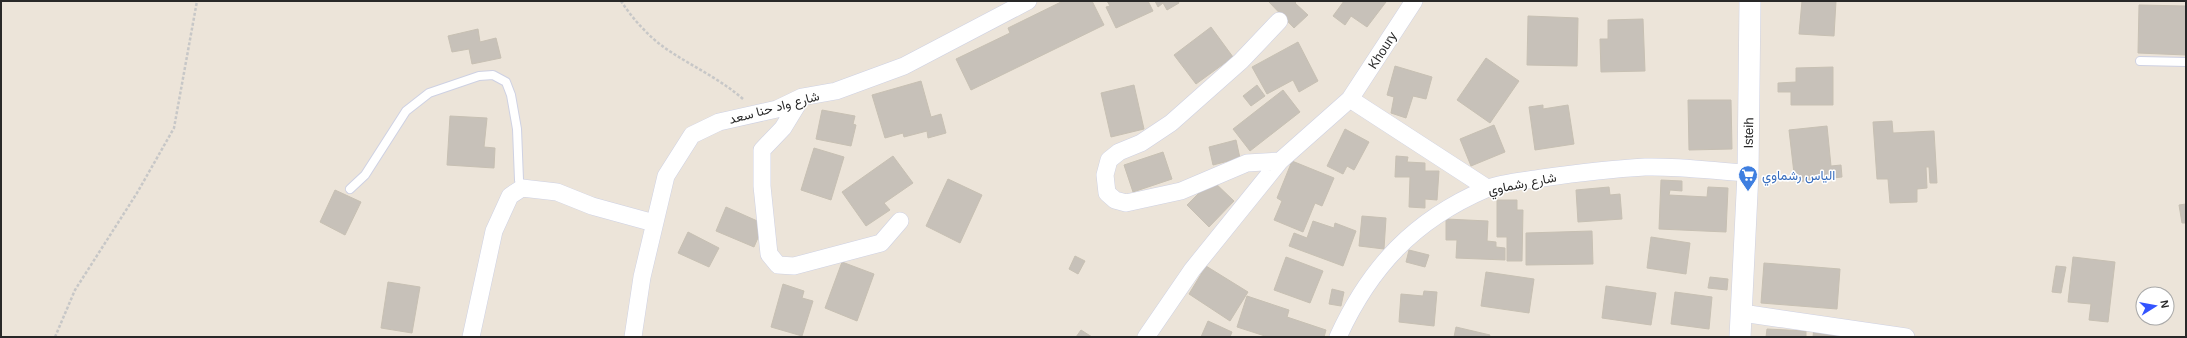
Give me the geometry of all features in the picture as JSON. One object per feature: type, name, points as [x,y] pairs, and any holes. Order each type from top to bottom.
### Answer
[{"type":"street","name":"شارع واد حنا سعد","points":[[633,337],[642,277],[666,176],[692,135],[719,122],[758,112],[777,109],[802,97],[836,91],[904,66],[1028,1]]},
{"type":"street","name":"Khoury","points":[[1146,337],[1192,270],[1280,161],[1350,99],[1414,1]]},
{"type":"street","name":"Isteih","points":[[1740,337],[1748,173],[1750,1]]},
{"type":"street","points":[[1279,21],[1241,61],[1171,123],[1141,143],[1119,152],[1109,160],[1105,176],[1107,193],[1114,200],[1126,203],[1181,191],[1247,163],[1280,161]]},
{"type":"street","points":[[802,97],[783,128],[762,150],[762,186],[769,254],[778,265],[794,266],[822,260],[881,243],[900,221]]},
{"type":"street","points":[[1350,99],[1487,188]]},
{"type":"street","name":"شارع رشماوي","points":[[1338,337],[1369,280],[1412,232],[1442,211],[1487,188],[1503,184],[1596,170],[1646,167],[1748,173]]},
{"type":"street","points":[[471,337],[494,231],[510,196],[522,188],[557,192],[592,206],[654,223]]},
{"type":"street","points":[[1742,313],[1906,337]]},
{"type":"lane","points":[[2140,61],[2186,62]]},
{"type":"lane","points":[[350,190],[364,174],[406,111],[430,93],[479,76],[493,75],[506,82],[511,95],[517,129],[519,180],[522,188]]},
{"type":"path","points":[[55,337],[75,290],[137,193],[174,128],[197,1]]},
{"type":"path","points":[[621,1],[628,12],[664,47],[726,84],[758,112]]},
{"type":"building","points":[[1063,1],[1092,1],[1104,25],[971,90],[956,59],[1010,33],[1008,28]]},
{"type":"building","points":[[1107,1],[1148,1],[1153,11],[1116,28],[1106,7],[1110,6]]},
{"type":"building","points":[[1155,1],[1178,1],[1179,3],[1167,10],[1163,3],[1158,7]]},
{"type":"building","points":[[1268,1],[1297,1],[1295,3],[1308,15],[1294,28]]},
{"type":"building","points":[[1344,1],[1386,2],[1367,27],[1351,16],[1345,25],[1333,16]]},
{"type":"building","points":[[1802,1],[1836,1],[1834,36],[1799,34]]},
{"type":"building","points":[[2139,5],[2186,6],[2186,55],[2138,53]]},
{"type":"building","points":[[1528,16],[1578,18],[1577,66],[1527,65]]},
{"type":"building","points":[[1643,19],[1645,71],[1601,72],[1600,39],[1608,39],[1608,20]]},
{"type":"building","points":[[1211,27],[1233,57],[1196,84],[1174,55]]},
{"type":"building","points":[[478,29],[480,42],[496,38],[501,58],[472,64],[469,49],[452,52],[448,36]]},
{"type":"building","points":[[1298,42],[1318,81],[1299,92],[1293,80],[1267,94],[1252,67]]},
{"type":"building","points":[[1486,58],[1519,81],[1490,123],[1457,100]]},
{"type":"building","points":[[1395,66],[1432,77],[1426,99],[1413,96],[1406,118],[1391,113],[1394,97],[1387,95]]},
{"type":"building","points":[[1833,67],[1833,105],[1791,105],[1791,92],[1778,92],[1778,83],[1796,82],[1796,68]]},
{"type":"building","points":[[921,81],[931,117],[941,114],[946,133],[928,138],[927,131],[904,137],[903,133],[885,138],[872,95]]},
{"type":"building","points":[[1134,85],[1144,129],[1111,137],[1101,93]]},
{"type":"building","points":[[1257,85],[1265,96],[1251,106],[1243,96]]},
{"type":"building","points":[[1283,90],[1300,112],[1250,151],[1233,129]]},
{"type":"building","points":[[1688,100],[1731,100],[1732,149],[1689,150]]},
{"type":"building","points":[[1543,105],[1543,109],[1568,105],[1574,144],[1535,150],[1529,107]]},
{"type":"building","points":[[822,110],[855,116],[853,124],[856,125],[851,146],[816,139]]},
{"type":"building","points":[[450,116],[487,118],[484,147],[495,148],[494,168],[447,165]]},
{"type":"building","points":[[1892,121],[1893,133],[1934,131],[1937,183],[1930,183],[1929,167],[1926,167],[1927,188],[1917,189],[1917,202],[1890,203],[1888,179],[1877,179],[1873,122]]},
{"type":"building","points":[[1494,125],[1505,152],[1471,166],[1460,139]]},
{"type":"building","points":[[1827,126],[1831,166],[1841,165],[1842,177],[1795,182],[1789,130]]},
{"type":"building","points":[[1345,129],[1369,142],[1354,170],[1347,166],[1343,174],[1327,166]]},
{"type":"building","points":[[1236,140],[1240,158],[1213,165],[1209,147]]},
{"type":"building","points":[[814,148],[844,157],[831,200],[801,190]]},
{"type":"building","points":[[1163,152],[1172,179],[1133,192],[1124,165]]},
{"type":"building","points":[[893,156],[913,183],[884,203],[890,210],[866,226],[842,192]]},
{"type":"building","points":[[1396,156],[1408,157],[1407,162],[1425,163],[1425,171],[1439,171],[1437,200],[1425,199],[1425,208],[1409,207],[1410,177],[1395,177]]},
{"type":"building","points":[[1292,161],[1334,178],[1322,206],[1315,203],[1303,232],[1274,220],[1282,201],[1277,198]]},
{"type":"building","points":[[948,179],[982,195],[960,243],[926,226]]},
{"type":"building","points":[[1212,180],[1234,201],[1209,227],[1187,205]]},
{"type":"building","points":[[1661,180],[1682,181],[1682,191],[1670,190],[1669,195],[1707,197],[1708,187],[1728,188],[1726,232],[1659,229]]},
{"type":"building","points":[[1609,187],[1610,195],[1620,194],[1622,219],[1578,222],[1576,190]]},
{"type":"building","points":[[335,190],[361,202],[345,235],[320,222]]},
{"type":"building","points":[[1497,200],[1517,200],[1517,210],[1523,210],[1522,261],[1507,261],[1507,237],[1497,237]]},
{"type":"building","points":[[2186,204],[2186,223],[2182,223],[2179,205]]},
{"type":"building","points":[[726,207],[764,224],[754,247],[716,231]]},
{"type":"building","points":[[1362,216],[1386,218],[1384,249],[1359,246]]},
{"type":"building","points":[[1446,219],[1488,221],[1487,241],[1496,242],[1496,247],[1505,248],[1505,260],[1456,258],[1457,240],[1446,240]]},
{"type":"building","points":[[1313,221],[1334,228],[1335,223],[1356,231],[1343,266],[1289,246],[1294,233],[1307,238]]},
{"type":"building","points":[[1592,231],[1593,264],[1526,265],[1526,233]]},
{"type":"building","points":[[688,232],[719,248],[709,267],[678,253]]},
{"type":"building","points":[[1651,237],[1690,243],[1686,274],[1647,268]]},
{"type":"building","points":[[1409,250],[1429,255],[1425,267],[1406,262]]},
{"type":"building","points":[[1075,256],[1085,261],[1078,274],[1069,269]]},
{"type":"building","points":[[1286,257],[1323,271],[1310,303],[1274,290]]},
{"type":"building","points":[[2073,257],[2115,262],[2108,322],[2089,320],[2091,304],[2068,302]]},
{"type":"building","points":[[842,262],[874,274],[857,321],[825,308]]},
{"type":"building","points":[[1764,263],[1840,269],[1837,309],[1761,303]]},
{"type":"building","points":[[1206,266],[1248,292],[1230,321],[1189,294]]},
{"type":"building","points":[[2056,266],[2066,267],[2061,293],[2052,292]]},
{"type":"building","points":[[1486,272],[1534,279],[1529,313],[1481,306]]},
{"type":"building","points":[[1710,277],[1728,279],[1727,290],[1708,288]]},
{"type":"building","points":[[388,282],[420,287],[412,333],[381,328]]},
{"type":"building","points":[[783,284],[804,291],[802,298],[813,301],[802,336],[771,327]]},
{"type":"building","points":[[1606,286],[1656,293],[1651,325],[1602,318]]},
{"type":"building","points":[[1332,289],[1344,292],[1341,306],[1329,304]]},
{"type":"building","points":[[1424,291],[1437,292],[1434,326],[1399,322],[1401,294],[1423,296]]},
{"type":"building","points":[[1675,292],[1712,297],[1709,329],[1671,324]]},
{"type":"building","points":[[1247,296],[1289,310],[1287,317],[1326,330],[1324,337],[1268,337],[1237,327]]},
{"type":"building","points":[[1208,321],[1232,332],[1230,337],[1201,337]]},
{"type":"building","points":[[1456,327],[1490,335],[1489,337],[1454,337]]},
{"type":"building","points":[[1814,327],[1838,331],[1837,337],[1813,337]]},
{"type":"building","points":[[1767,329],[1806,331],[1806,337],[1766,337]]},
{"type":"building","points":[[1081,330],[1092,337],[1076,337]]},
{"type":"place","name":"الياس رشماوي","points":[[1748,192]]}]
